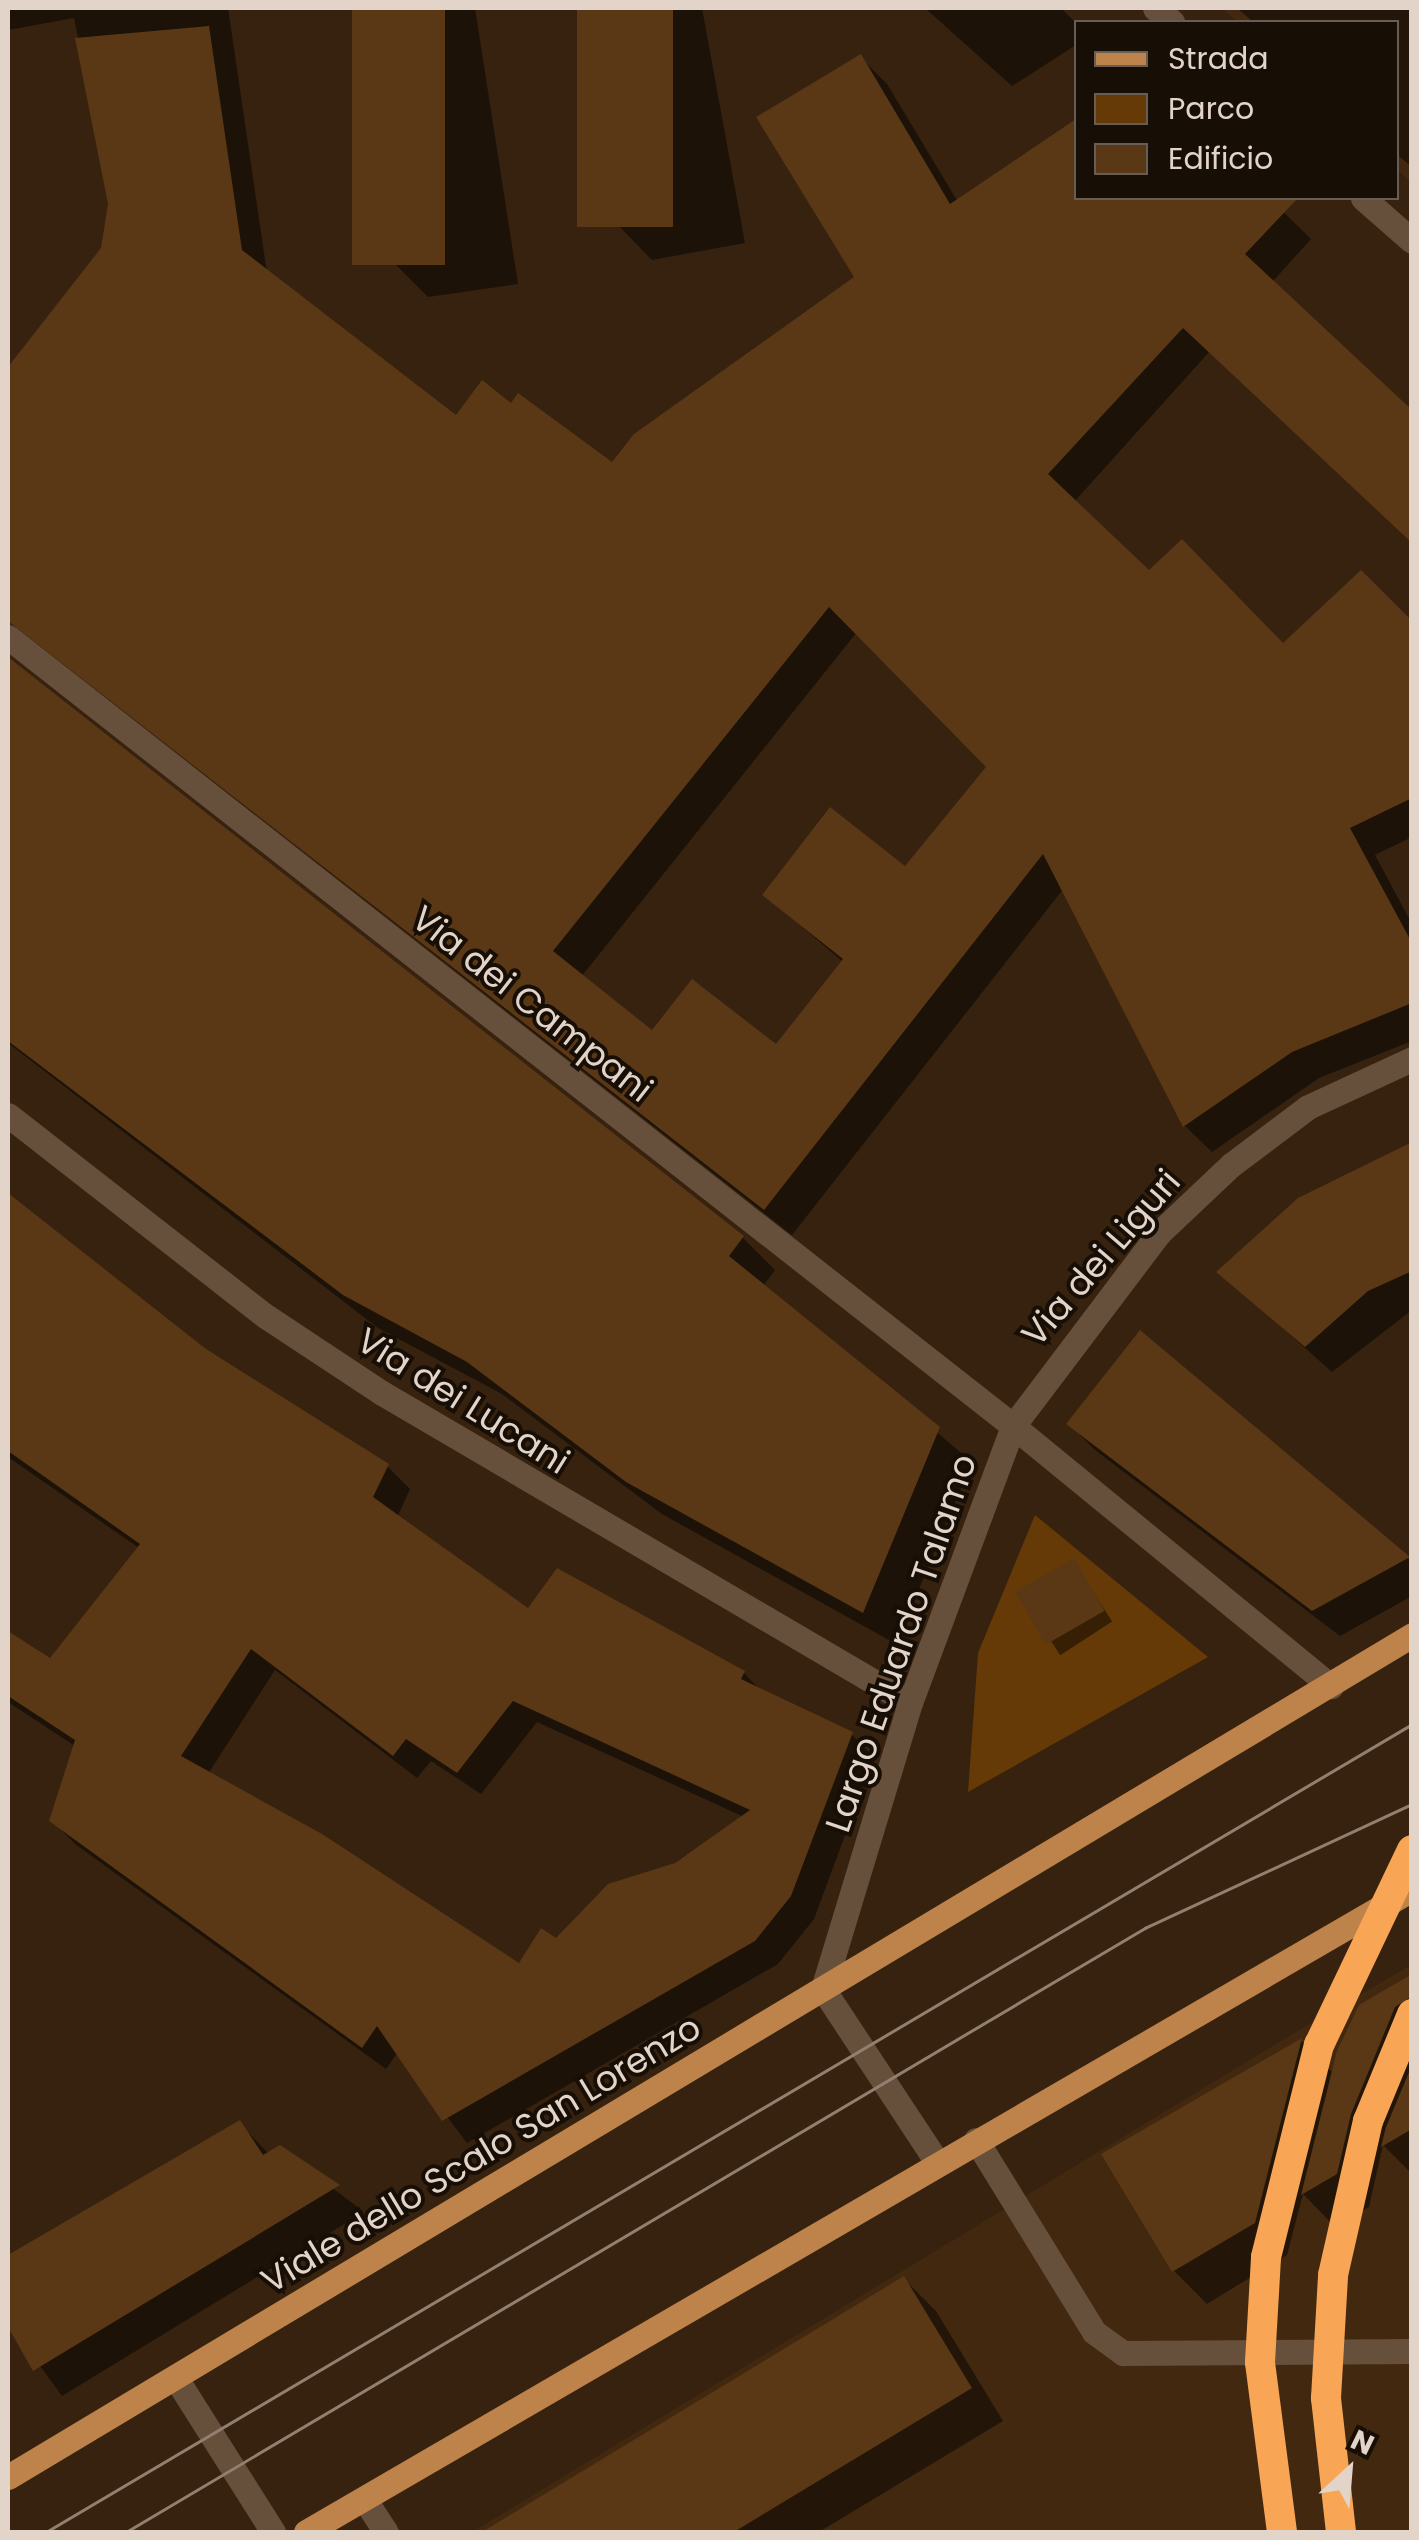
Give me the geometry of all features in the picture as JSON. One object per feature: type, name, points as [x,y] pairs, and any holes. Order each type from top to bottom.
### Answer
[{"type":"highway","points":[[1282,2532],[1260,2362],[1269,2238],[1326,2026],[1412,1850]]},
{"type":"highway","points":[[1341,2532],[1326,2398],[1333,2274],[1364,2134],[1412,2014]]},
{"type":"main road","name":"Viale dello Scalo San Lorenzo","points":[[8,2478],[1412,1636]]},
{"type":"main road","points":[[306,2532],[1412,1889]]},
{"type":"street","points":[[1366,200],[1412,242]]},
{"type":"street","name":"Via dei Campani","points":[[8,637],[1013,1426]]},
{"type":"street","name":"Via dei Liguri","points":[[1013,1426],[1126,1272],[1231,1165],[1308,1107],[1412,1059]]},
{"type":"street","name":"Via dei Lucani","points":[[8,1115],[382,1394],[910,1704]]},
{"type":"street","name":"Largo Eduardo Talamo","points":[[823,1989],[910,1704],[1013,1426],[1331,1686]]},
{"type":"street","points":[[823,1989],[937,2162]]},
{"type":"street","points":[[976,2140],[1094,2332],[1123,2353],[1412,2351]]},
{"type":"street","points":[[177,2380],[274,2532]]},
{"type":"street","points":[[365,2500],[386,2532]]},
{"type":"shaded area","points":[[1221,8],[1411,8],[1411,183],[1399,171],[1399,20],[1236,20]]},
{"type":"shaded area","points":[[1411,1965],[1411,2532],[472,2532],[1319,2018]]},
{"type":"green space","points":[[1035,1515],[1208,1657],[968,1792],[978,1653]]},
{"type":"building","points":[[352,8],[445,8],[445,265],[352,265]]},
{"type":"building","points":[[577,8],[673,8],[673,227],[577,227]]},
{"type":"building","points":[[209,26],[242,250],[456,415],[482,380],[511,403],[518,393],[612,462],[634,434],[854,277],[756,117],[861,54],[950,204],[1074,120],[1074,200],[1296,200],[1245,254],[1412,410],[1412,543],[1183,328],[1048,474],[1149,570],[1182,539],[1283,643],[1361,570],[1412,621],[1412,798],[1350,828],[1412,943],[1412,1003],[1292,1052],[1183,1127],[1043,854],[764,1210],[8,621],[8,367],[101,248],[108,204],[75,38]],"holes":[[[829,607],[986,767],[905,866],[830,807],[762,895],[843,959],[776,1044],[692,979],[652,1030],[553,951]]]},
{"type":"building","points":[[8,657],[744,1236],[729,1256],[940,1427],[863,1613],[626,1482],[467,1362],[343,1295],[8,1041]]},
{"type":"building","points":[[1412,1142],[1412,1271],[1368,1291],[1305,1347],[1216,1272],[1298,1198]]},
{"type":"building","points":[[8,1193],[206,1349],[389,1464],[373,1497],[528,1608],[557,1568],[745,1671],[741,1679],[853,1732],[791,1896],[755,1941],[442,2121],[377,2026],[362,2048],[49,1821],[75,1740],[8,1696],[8,1631],[50,1658],[140,1544],[8,1451]],"holes":[[[251,1649],[393,1756],[406,1739],[457,1773],[513,1701],[750,1810],[675,1863],[608,1884],[556,1938],[541,1928],[519,1963],[322,1834],[181,1756]]]},
{"type":"building","points":[[1140,1330],[1410,1557],[1312,1611],[1066,1424]]},
{"type":"building","points":[[1074,1558],[1104,1611],[1046,1645],[1015,1592]]},
{"type":"building","points":[[1412,1974],[1412,1996],[1395,2007],[1351,2114],[1337,2174],[1301,2195],[1337,2051],[1359,2005]]},
{"type":"building","points":[[1302,2038],[1255,2223],[1172,2272],[1101,2154]]},
{"type":"building","points":[[1412,2065],[1412,2129],[1381,2147],[1386,2127]]},
{"type":"building","points":[[240,2120],[263,2155],[280,2145],[340,2185],[33,2371],[8,2327],[8,2255]]},
{"type":"building","points":[[904,2276],[972,2388],[734,2532],[482,2532]]},
{"type":"tram line","points":[[46,2532],[1412,1724]]},
{"type":"tram line","points":[[126,2532],[1145,1928],[1412,1804]]}]
